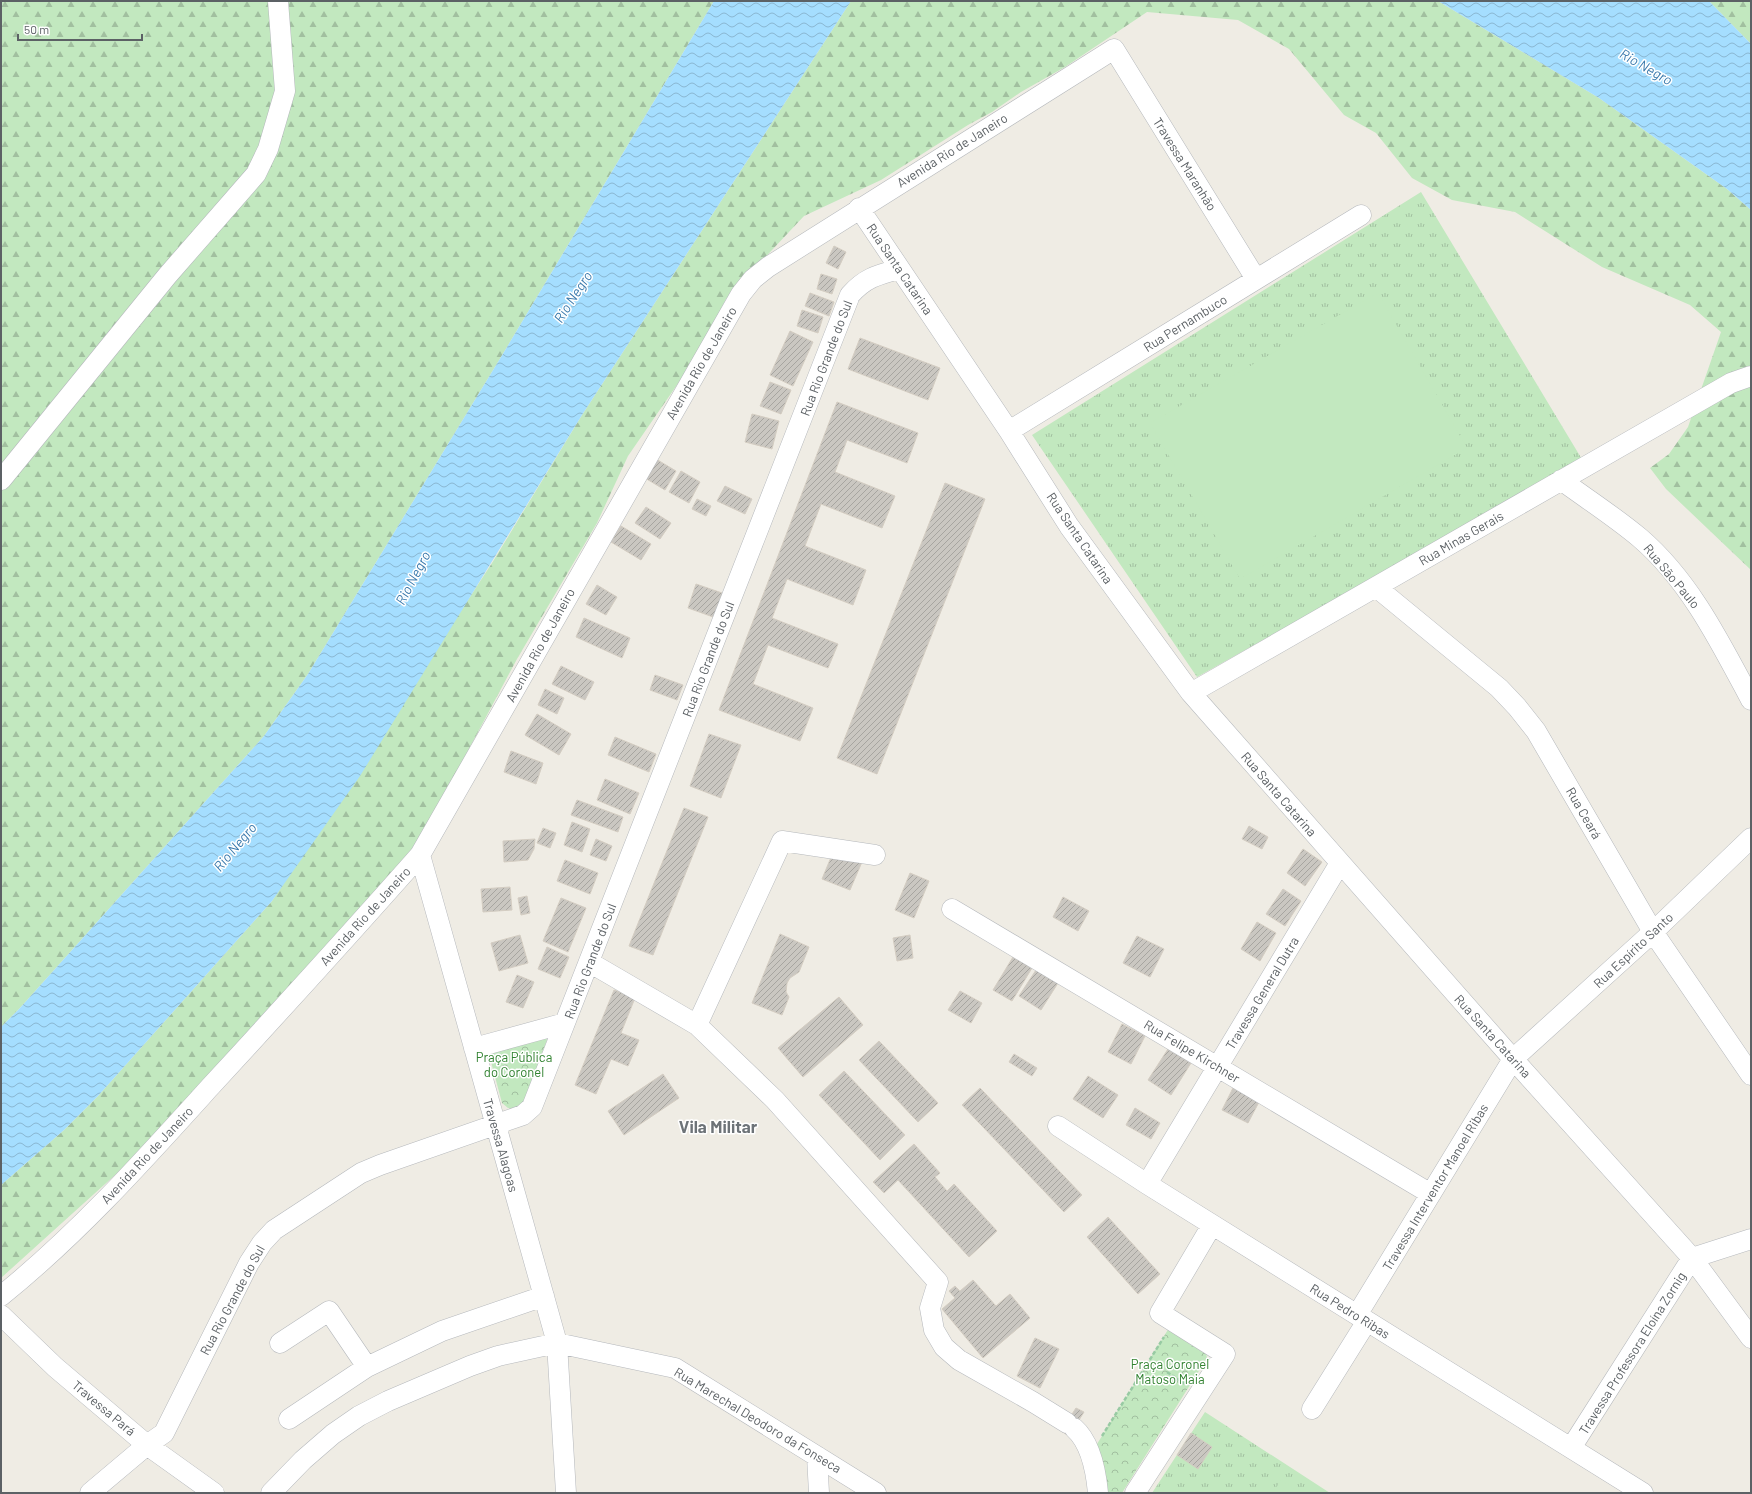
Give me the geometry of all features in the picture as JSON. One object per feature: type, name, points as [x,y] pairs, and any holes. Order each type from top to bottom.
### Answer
[{"type":"street","points":[[1,480],[167,276],[256,174],[268,149],[285,91],[278,1]]},
{"type":"street","name":"Avenida Rio de Janeiro","points":[[1,1296],[53,1251],[102,1204],[363,920],[420,855],[741,294],[753,279],[768,266],[859,208],[1114,49]]},
{"type":"street","name":"Travessa Maranhão","points":[[1114,49],[1256,279]]},
{"type":"street","name":"Rua Santa Catarina","points":[[859,208],[1010,431],[1070,526],[1191,693],[1513,1059],[1692,1258],[1751,1338]]},
{"type":"street","name":"Rua Pernambuco","points":[[1010,431],[1361,215]]},
{"type":"street","name":"Rua Rio Grande do Sul","points":[[90,1493],[147,1445],[164,1433],[249,1263],[262,1243],[274,1230],[361,1173],[523,1115],[532,1107],[850,295],[860,284],[875,275],[899,269]]},
{"type":"street","name":"Rua Minas Gerais","points":[[1191,693],[1731,383],[1751,376]]},
{"type":"street","name":"Rua São Paulo","points":[[1561,480],[1640,538],[1674,575],[1712,626],[1751,700]]},
{"type":"street","name":"Rua Ceará","points":[[1376,587],[1499,688],[1518,707],[1536,731],[1653,932],[1751,1074]]},
{"type":"street","name":"Rua Espírito Santo","points":[[1513,1059],[1653,932],[1751,838]]},
{"type":"street","points":[[697,1025],[782,841],[875,855]]},
{"type":"street","name":"Travessa Alagoas","points":[[420,855],[557,1343],[566,1493]]},
{"type":"street","name":"Travessa General Dutra","points":[[1147,1184],[1340,863]]},
{"type":"street","name":"Rua Felipe Kirchner","points":[[952,909],[1431,1194]]},
{"type":"street","points":[[589,962],[697,1025],[775,1100],[938,1282],[930,1308],[934,1330],[944,1347],[959,1360],[1033,1402],[1079,1433],[1088,1448],[1096,1477],[1098,1493]]},
{"type":"street","points":[[474,1048],[565,1023]]},
{"type":"street","name":"Travessa Interventor Manoel Ribas","points":[[1312,1409],[1431,1194],[1513,1059]]},
{"type":"street","name":"Rua Pedro Ribas","points":[[1058,1126],[1212,1225],[1643,1493]]},
{"type":"street","points":[[1135,1493],[1225,1354],[1160,1312],[1212,1225]]},
{"type":"street","points":[[1692,1258],[1751,1238]]},
{"type":"street","name":"Travessa Professora Eloína Zornig","points":[[1571,1448],[1692,1258]]},
{"type":"street","points":[[289,1419],[367,1367],[442,1330],[544,1296]]},
{"type":"street","points":[[280,1343],[329,1311],[367,1367]]},
{"type":"street","name":"Travessa Pará","points":[[1,1315],[55,1367],[147,1445],[204,1490]]},
{"type":"street","name":"Rua Marechal Deodoro da Fonseca","points":[[271,1493],[309,1455],[334,1434],[360,1416],[388,1401],[470,1366],[498,1356],[557,1343],[675,1368],[876,1493]]},
{"type":"street","points":[[817,1456],[819,1493]]},
{"type":"path","points":[[1101,1438],[1165,1334]]},
{"type":"green space","points":[[1,1],[714,1],[501,357],[308,674],[264,736],[20,1008],[1,1027]]},
{"type":"green space","points":[[851,1],[1438,1],[1599,98],[1727,189],[1751,210],[1751,570],[1666,489],[1650,468],[1669,454],[1688,427],[1721,332],[1690,305],[1602,267],[1515,212],[1452,200],[1412,178],[1376,133],[1344,115],[1289,49],[1238,20],[1147,12],[1065,67],[1021,92],[992,112],[968,125],[881,180],[804,216],[726,299],[699,353],[628,456],[597,523],[517,659],[417,846],[197,1101],[1,1278],[1,1185],[64,1130],[98,1096],[272,901],[492,563],[582,415]]},
{"type":"green space","points":[[1709,1],[1751,1],[1751,44]]},
{"type":"green space","points":[[1421,192],[1583,461],[1197,677],[1032,435]]},
{"type":"green space","points":[[1378,293],[1467,448],[1240,579],[1150,423]]},
{"type":"green space","name":"Praça Pública do Coronel","points":[[546,1036],[547,1040],[524,1102],[513,1109],[508,1108],[502,1103],[490,1058],[491,1051]]},
{"type":"green space","name":"Praça Coronel Matoso Maia","points":[[1169,1328],[1206,1353],[1207,1358],[1122,1493],[1106,1493],[1097,1444]]},
{"type":"green space","points":[[1205,1412],[1330,1493],[1152,1493]]},
{"type":"green space","points":[[1281,1480],[1301,1493],[1273,1493]]},
{"type":"water","name":"Rio Negro","points":[[714,1],[851,1],[582,415],[360,776],[272,901],[98,1096],[64,1130],[1,1185],[1,1027],[20,1008],[264,736],[308,674],[501,357]]},
{"type":"water","name":"Rio Negro","points":[[1438,1],[1709,1],[1751,44],[1751,210],[1727,189],[1599,98]]},
{"type":"building","points":[[834,246],[846,252],[838,269],[826,263]]},
{"type":"building","points":[[821,274],[837,279],[832,294],[817,289]]},
{"type":"building","points":[[810,293],[834,302],[829,316],[805,306]]},
{"type":"building","points":[[802,310],[823,317],[818,333],[797,326]]},
{"type":"building","points":[[790,331],[813,342],[793,386],[770,375]]},
{"type":"building","points":[[860,338],[940,368],[928,400],[848,369]]},
{"type":"building","points":[[770,382],[791,390],[781,414],[760,406]]},
{"type":"building","points":[[837,402],[918,433],[907,463],[847,440],[835,472],[895,496],[882,528],[821,504],[805,546],[866,570],[853,605],[787,579],[772,618],[838,644],[828,668],[768,645],[753,684],[813,708],[800,741],[719,710]]},
{"type":"building","points":[[752,414],[779,421],[772,449],[745,442]]},
{"type":"building","points":[[656,459],[676,471],[665,490],[645,478]]},
{"type":"building","points":[[681,471],[700,482],[689,503],[669,492]]},
{"type":"building","points":[[945,483],[985,499],[877,774],[837,758]]},
{"type":"building","points":[[725,486],[752,499],[745,514],[717,501]]},
{"type":"building","points":[[697,499],[711,506],[706,516],[692,509]]},
{"type":"building","points":[[646,507],[671,523],[660,539],[635,523]]},
{"type":"building","points":[[621,526],[651,544],[641,560],[611,542]]},
{"type":"building","points":[[696,584],[725,594],[716,618],[688,608]]},
{"type":"building","points":[[597,585],[617,597],[606,615],[586,604]]},
{"type":"building","points":[[584,618],[630,638],[622,658],[576,637]]},
{"type":"building","points":[[561,666],[594,682],[585,700],[552,684]]},
{"type":"building","points":[[655,675],[683,685],[677,700],[650,690]]},
{"type":"building","points":[[545,689],[564,698],[557,714],[538,705]]},
{"type":"building","points":[[537,714],[571,734],[559,755],[525,735]]},
{"type":"building","points":[[709,734],[741,745],[721,798],[690,786]]},
{"type":"building","points":[[615,737],[656,754],[649,772],[608,755]]},
{"type":"building","points":[[511,751],[543,763],[536,784],[504,772]]},
{"type":"building","points":[[605,779],[639,793],[630,814],[597,800]]},
{"type":"building","points":[[577,800],[623,817],[618,832],[571,815]]},
{"type":"building","points":[[684,808],[708,817],[653,955],[629,946]]},
{"type":"building","points":[[572,822],[590,829],[582,852],[564,845]]},
{"type":"building","points":[[1249,826],[1268,837],[1262,849],[1242,839]]},
{"type":"building","points":[[543,828],[556,833],[550,848],[537,843]]},
{"type":"building","points":[[535,839],[534,849],[528,860],[504,862],[503,841]]},
{"type":"building","points":[[596,839],[612,846],[606,861],[590,855]]},
{"type":"building","points":[[1303,849],[1322,862],[1305,886],[1287,873]]},
{"type":"building","points":[[834,850],[862,862],[850,890],[822,879]]},
{"type":"building","points":[[565,860],[598,873],[590,894],[557,881]]},
{"type":"building","points":[[910,873],[929,881],[914,918],[895,910]]},
{"type":"building","points":[[510,887],[512,910],[483,912],[481,889]]},
{"type":"building","points":[[1283,889],[1301,901],[1285,926],[1266,914]]},
{"type":"building","points":[[527,896],[530,913],[521,915],[518,898]]},
{"type":"building","points":[[1063,897],[1089,911],[1078,931],[1053,917]]},
{"type":"building","points":[[561,898],[586,908],[568,952],[543,941]]},
{"type":"building","points":[[1257,922],[1276,933],[1260,961],[1241,949]]},
{"type":"building","points":[[780,934],[809,947],[799,972],[790,978],[787,983],[786,992],[789,997],[782,1015],[752,1003]]},
{"type":"building","points":[[520,935],[528,963],[499,971],[491,943]]},
{"type":"building","points":[[910,935],[913,958],[897,961],[893,938]]},
{"type":"building","points":[[1137,936],[1164,949],[1150,977],[1123,963]]},
{"type":"building","points":[[547,947],[569,957],[560,978],[538,969]]},
{"type":"building","points":[[1013,957],[1032,968],[1012,1001],[993,990]]},
{"type":"building","points":[[1036,970],[1058,983],[1041,1010],[1019,996]]},
{"type":"building","points":[[517,975],[534,982],[523,1008],[506,1002]]},
{"type":"building","points":[[614,990],[635,998],[621,1033],[639,1040],[628,1066],[611,1059],[596,1094],[575,1085]]},
{"type":"building","points":[[960,991],[982,1003],[971,1023],[948,1010]]},
{"type":"building","points":[[839,997],[863,1025],[803,1077],[778,1048]]},
{"type":"building","points":[[1122,1024],[1145,1036],[1131,1064],[1108,1052]]},
{"type":"building","points":[[879,1041],[938,1103],[918,1122],[859,1060]]},
{"type":"building","points":[[1168,1049],[1191,1063],[1171,1095],[1148,1080]]},
{"type":"building","points":[[1014,1054],[1037,1068],[1032,1076],[1009,1062]]},
{"type":"building","points":[[844,1071],[905,1135],[880,1160],[819,1095]]},
{"type":"building","points":[[663,1074],[679,1098],[624,1135],[608,1111]]},
{"type":"building","points":[[1088,1076],[1118,1095],[1103,1118],[1073,1099]]},
{"type":"building","points":[[980,1088],[1082,1195],[1064,1212],[962,1105]]},
{"type":"building","points":[[1233,1088],[1259,1102],[1248,1123],[1222,1110]]},
{"type":"building","points":[[1135,1108],[1160,1123],[1151,1139],[1126,1125]]},
{"type":"building","points":[[914,1144],[940,1173],[935,1177],[947,1191],[954,1184],[997,1231],[969,1257],[898,1180],[884,1193],[873,1182]]},
{"type":"building","points":[[1108,1217],[1160,1274],[1138,1294],[1087,1237]]},
{"type":"building","points":[[973,1280],[996,1306],[1010,1294],[1030,1318],[983,1358],[942,1309],[955,1298],[949,1291],[955,1286],[960,1291]]},
{"type":"building","points":[[1035,1338],[1059,1349],[1040,1388],[1017,1376]]},
{"type":"building","points":[[1076,1408],[1084,1412],[1069,1436],[1061,1431]]},
{"type":"building","points":[[1191,1433],[1212,1447],[1198,1469],[1177,1455]]},
{"type":"district","name":"Vila Militar","points":[[718,1127]]}]
